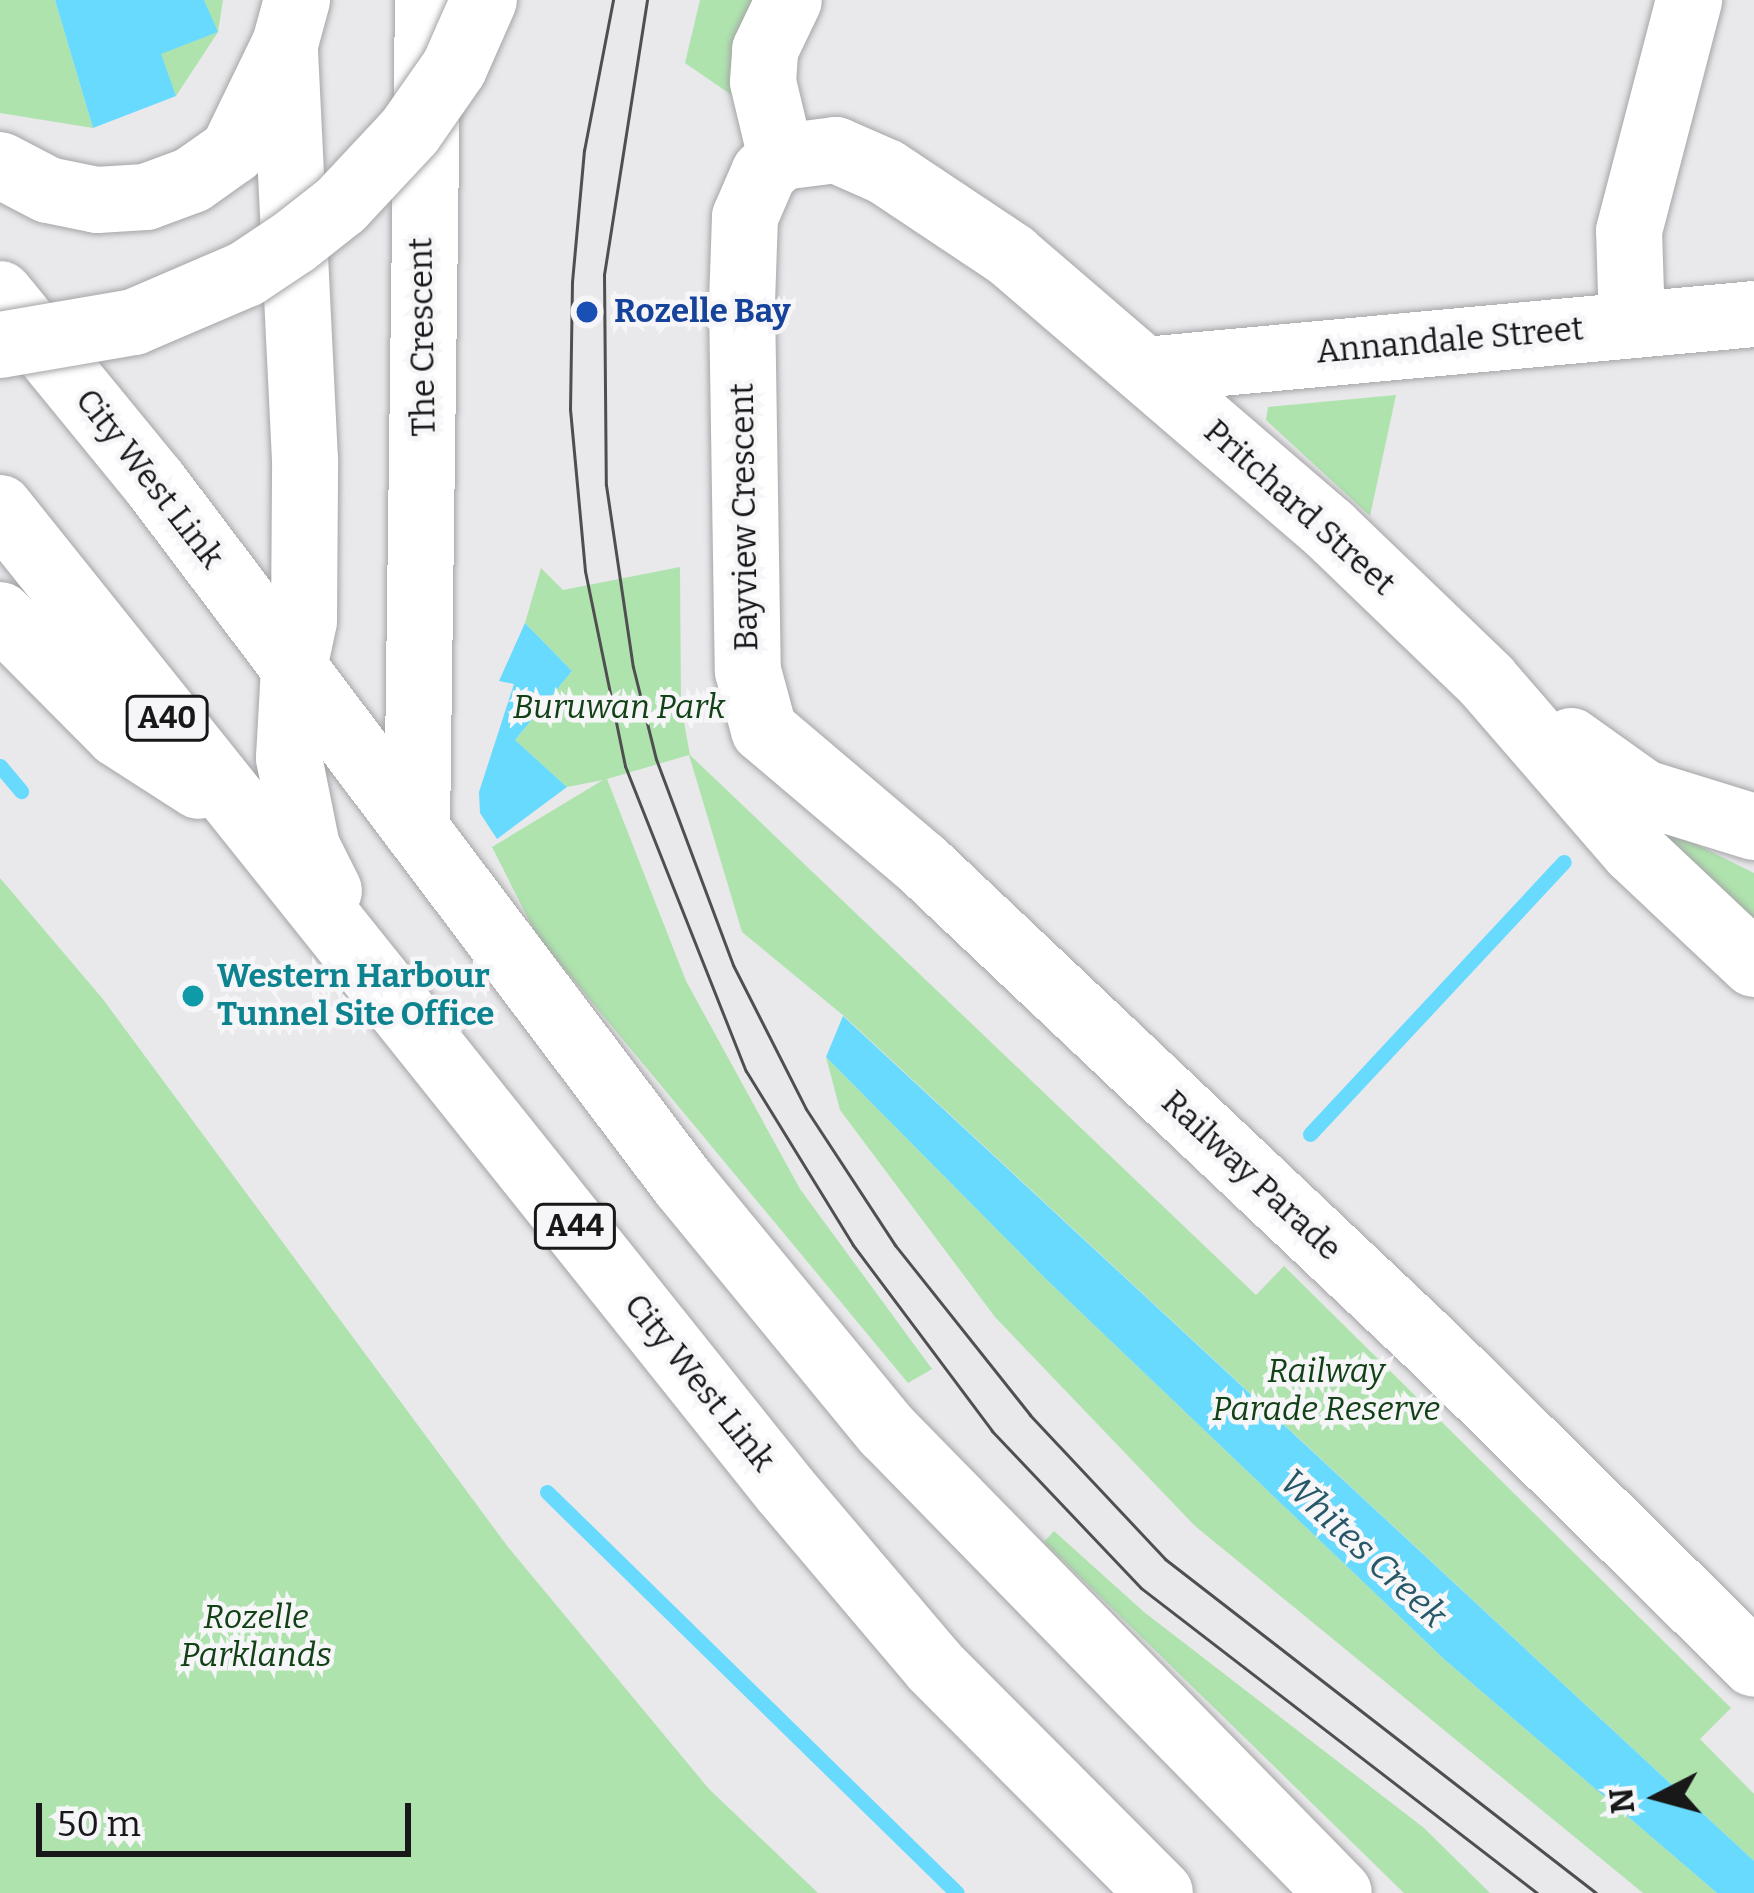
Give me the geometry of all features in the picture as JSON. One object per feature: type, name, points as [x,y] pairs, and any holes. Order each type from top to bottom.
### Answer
[{"type":"main road","name":"The Crescent","points":[[417,830],[428,0]]},
{"type":"main road","points":[[0,345],[134,322],[245,274],[294,242],[341,205],[410,131],[454,68],[484,0]]},
{"type":"main road","points":[[781,157],[763,82],[765,50],[789,0]]},
{"type":"main road","points":[[1632,325],[1629,231],[1690,0]]},
{"type":"main road","points":[[0,165],[48,190],[97,200],[146,197],[192,180],[232,151],[291,22]]},
{"type":"main road","points":[[291,22],[299,645],[289,758],[307,847],[364,962]]},
{"type":"main road","name":"Pritchard Street","points":[[781,157],[836,150],[886,172],[1012,256],[1329,529],[1486,680],[1634,851],[1754,964]]},
{"type":"main road","name":"Bayview Crescent","points":[[749,693],[745,218],[751,195],[781,157]]},
{"type":"main road","name":"City West Link","points":[[0,294],[299,645],[417,830],[683,1183],[887,1431],[1340,1893]]},
{"type":"main road","name":"Annandale Street","points":[[1145,370],[1754,314]]},
{"type":"main road","name":"City West Link","points":[[0,508],[934,1666],[1160,1893]]},
{"type":"main road","points":[[0,615],[118,734],[243,813]]},
{"type":"main road","points":[[1486,680],[1643,793],[1754,827]]},
{"type":"main road","name":"Railway Parade","points":[[749,693],[764,730],[781,747],[972,912],[1754,1664]]},
{"type":"green space","points":[[0,0],[55,0],[93,128],[0,113]]},
{"type":"green space","points":[[204,0],[223,0],[218,32],[176,96],[160,54],[217,32]]},
{"type":"green space","points":[[700,0],[762,0],[733,96],[685,63]]},
{"type":"green space","points":[[1396,395],[1370,516],[1266,420],[1268,407]]},
{"type":"green space","name":"Railway Parade Reserve","points":[[680,567],[681,706],[690,755],[1256,1295],[1284,1266],[1731,1708],[1700,1739],[1754,1794],[1754,1861],[844,1016],[742,932],[689,755],[607,779],[686,981],[800,1189],[932,1369],[908,1383],[537,936],[492,847],[603,780],[567,787],[515,740],[572,671],[525,623],[541,568],[563,590]]},
{"type":"green space","points":[[1617,805],[1754,873],[1754,935]]},
{"type":"green space","name":"Rozelle Parklands","points":[[0,878],[102,998],[508,1547],[709,1789],[818,1893],[0,1893]]},
{"type":"green space","points":[[826,1057],[1047,1280],[1445,1660],[1717,1893],[1643,1893],[1195,1526],[995,1317],[840,1110]]},
{"type":"green space","points":[[1054,1531],[1144,1612],[1424,1828],[1490,1893],[1404,1893],[1044,1542]]},
{"type":"water","points":[[55,0],[204,0],[218,32],[161,54],[176,96],[93,128]]},
{"type":"water","points":[[525,623],[572,671],[515,740],[567,787],[497,839],[480,813],[479,792],[514,684],[499,681]]},
{"type":"water","name":"Whites Creek","points":[[843,1016],[1754,1861],[1754,1893],[1717,1893],[1445,1660],[1047,1280],[826,1057]]},
{"type":"waterway","points":[[0,766],[21,791]]},
{"type":"waterway","points":[[1310,1134],[1564,862]]},
{"type":"waterway","points":[[547,1492],[957,1893]]},
{"type":"tram line","points":[[613,0],[584,150],[572,282],[570,409],[585,571],[625,766],[746,1071],[853,1245],[992,1431],[1141,1588],[1537,1893]]},
{"type":"tram line","points":[[647,0],[604,274],[606,485],[633,667],[656,759],[733,965],[806,1109],[895,1245],[1030,1415],[1165,1559],[1596,1893]]},
{"type":"place","name":"Rozelle Bay","points":[[587,312]]},
{"type":"place","name":"Western Harbour Tunnel Site Office","points":[[193,996]]},
{"type":"park label","name":"Buruwan Park","points":[[619,708]]}]
